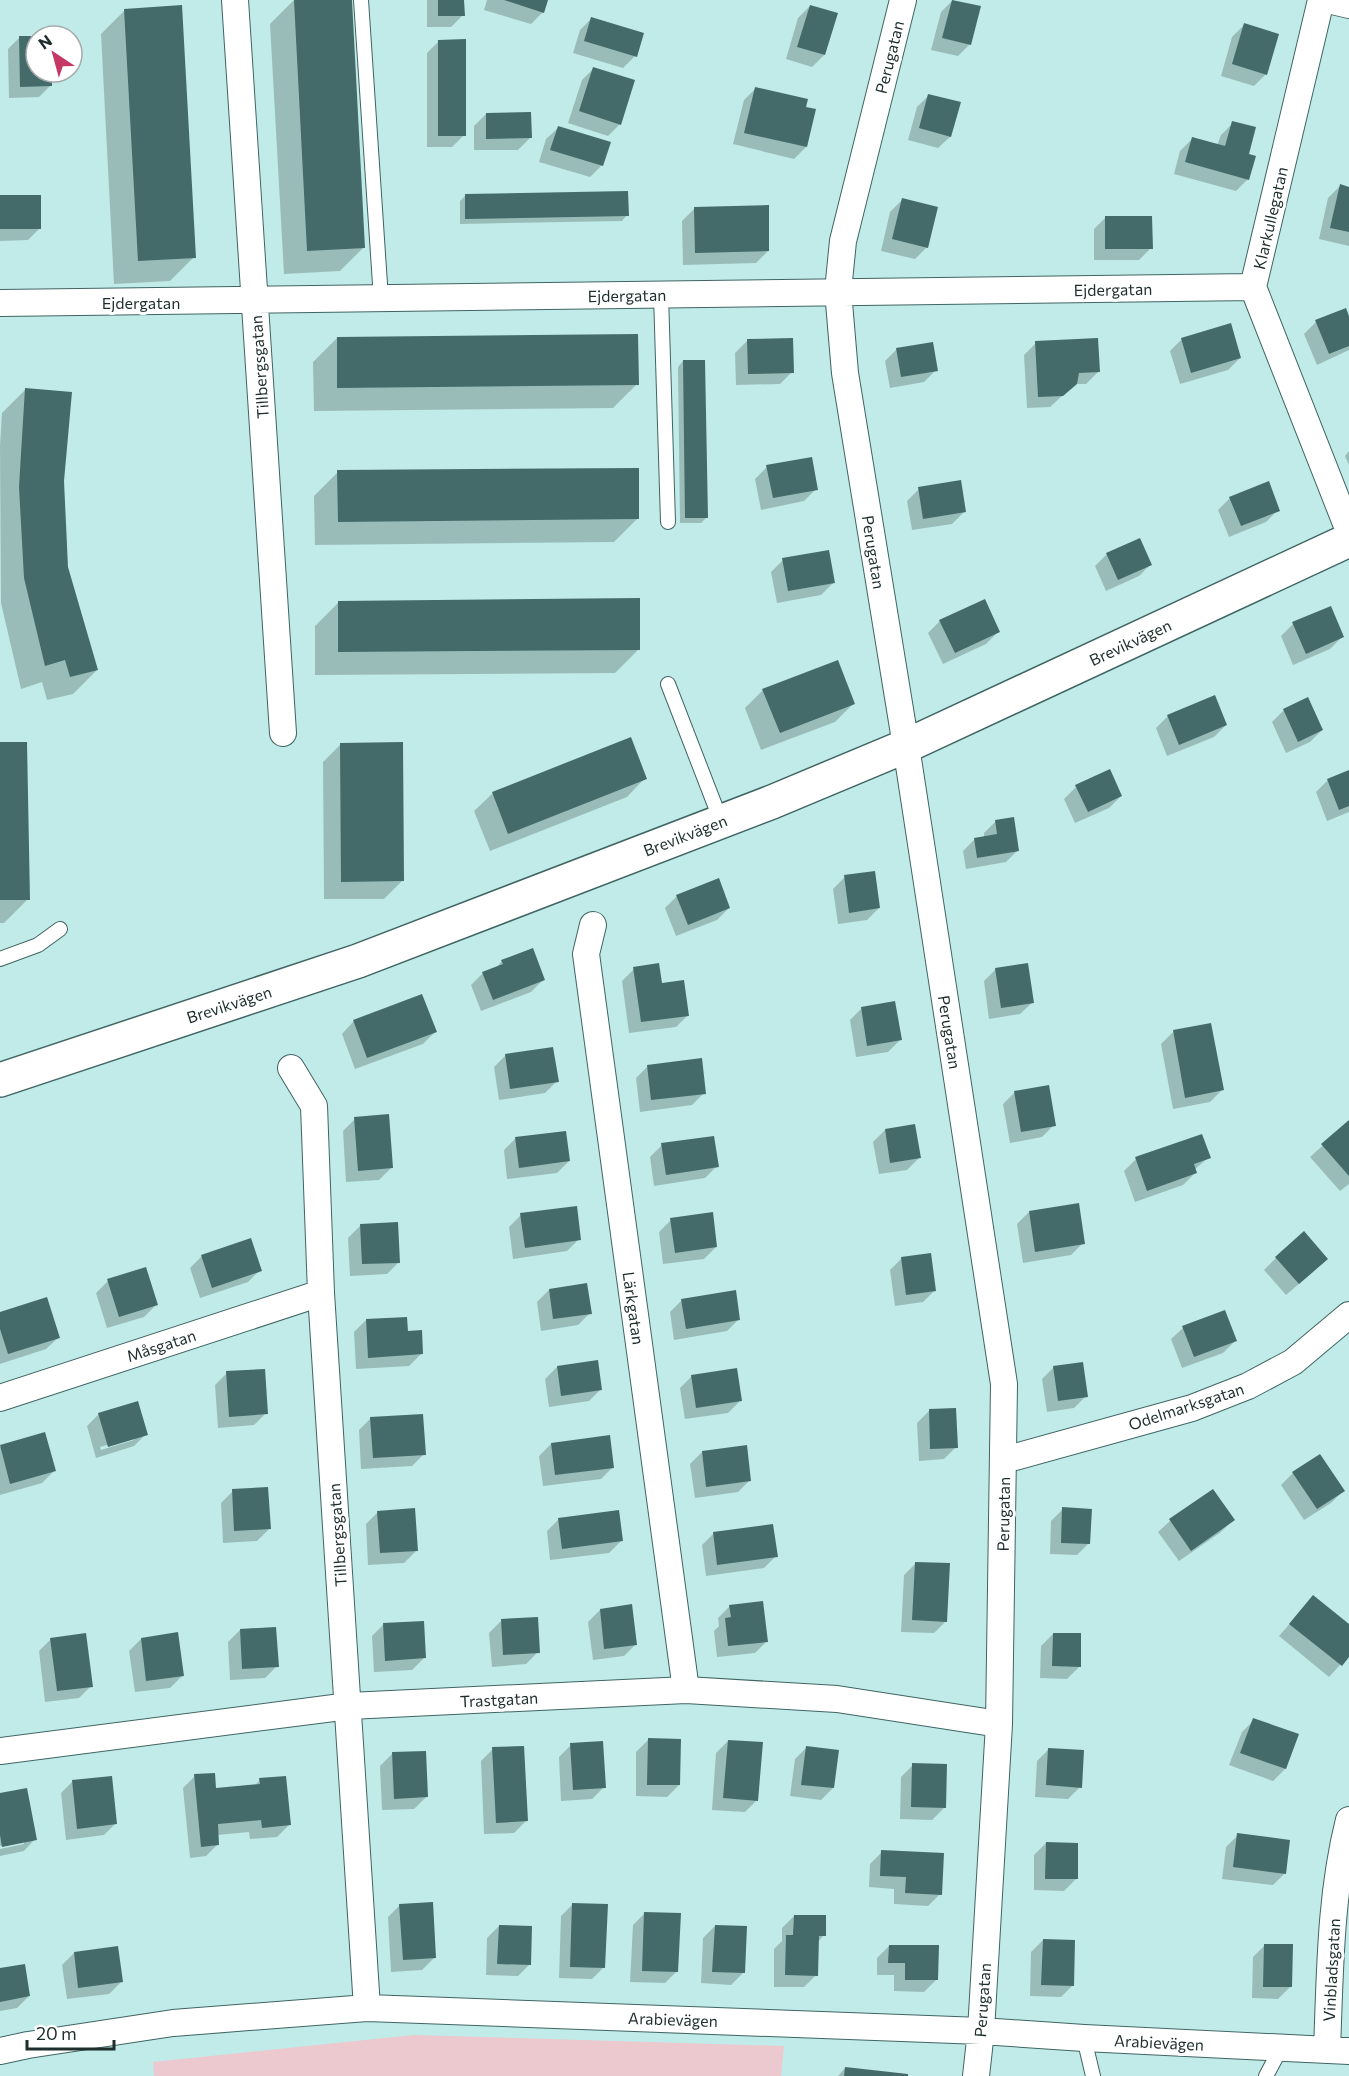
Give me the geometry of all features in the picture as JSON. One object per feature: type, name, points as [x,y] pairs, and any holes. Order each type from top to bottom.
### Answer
[{"type":"street","name":"Tillbergsgatan","points":[[235,0],[283,733]]},
{"type":"street","name":"Perugatan","points":[[903,0],[843,241],[838,291],[845,373],[906,746],[1004,1384],[999,1724],[981,2031],[976,2076]]},
{"type":"street","name":"Klarkullegatan","points":[[1321,0],[1253,287],[1349,531]]},
{"type":"street","points":[[1328,0],[1349,5]]},
{"type":"street","name":"Ejdergatan","points":[[0,303],[1253,287]]},
{"type":"street","name":"Brevikvägen","points":[[0,1080],[358,961],[721,821],[906,746],[1349,540]]},
{"type":"street","name":"Lärkgatan","points":[[593,925],[586,954],[686,1690]]},
{"type":"street","name":"Tillbergsgatan","points":[[291,1068],[314,1106],[321,1293],[367,2008]]},
{"type":"street","name":"Måsgatan","points":[[0,1398],[321,1293]]},
{"type":"street","name":"Odelmarksgatan","points":[[1004,1460],[1192,1408],[1248,1386],[1293,1362],[1349,1316]]},
{"type":"street","name":"Trastgatan","points":[[0,1751],[349,1706],[686,1690],[837,1699],[999,1724]]},
{"type":"street","name":"Vinbladsgatan","points":[[1338,2050],[1333,1913],[1341,1851],[1349,1820]]},
{"type":"street","name":"Arabievägen","points":[[0,2051],[173,2023],[367,2008],[981,2031],[1338,2050]]},
{"type":"lane","points":[[361,0],[381,299]]},
{"type":"lane","points":[[662,295],[668,522]]},
{"type":"lane","points":[[668,684],[721,821]]},
{"type":"lane","points":[[0,959],[38,945],[60,929]]},
{"type":"lane","points":[[1084,2038],[1093,2076]]},
{"type":"lane","points":[[1266,2076],[1281,2048]]},
{"type":"shaded area","points":[[414,2035],[784,2046],[781,2076],[154,2076],[153,2062]]},
{"type":"building","points":[[294,0],[352,0],[365,248],[307,251]]},
{"type":"building","points":[[438,0],[464,0],[465,16],[438,16]]},
{"type":"building","points":[[504,0],[548,0],[544,13]]},
{"type":"building","points":[[952,0],[981,6],[971,45],[942,38]]},
{"type":"building","points":[[182,5],[196,258],[138,261],[124,9]]},
{"type":"building","points":[[810,5],[838,13],[825,55],[797,47]]},
{"type":"building","points":[[591,17],[644,33],[637,57],[584,41]]},
{"type":"building","points":[[1244,23],[1279,34],[1267,75],[1232,64]]},
{"type":"building","points":[[19,36],[24,36],[24,84],[52,84],[52,86],[20,87]]},
{"type":"building","points":[[466,39],[466,136],[438,136],[438,40]]},
{"type":"building","points":[[593,67],[635,80],[621,125],[579,111]]},
{"type":"building","points":[[755,87],[808,99],[806,107],[816,109],[807,147],[744,133]]},
{"type":"building","points":[[928,94],[961,102],[951,137],[919,128]]},
{"type":"building","points":[[531,112],[532,138],[486,139],[486,113]]},
{"type":"building","points":[[1232,121],[1256,127],[1249,154],[1256,156],[1249,180],[1185,162],[1192,137],[1225,146]]},
{"type":"building","points":[[558,126],[611,142],[603,166],[550,150]]},
{"type":"building","points":[[1340,184],[1349,187],[1349,232],[1330,228]]},
{"type":"building","points":[[628,191],[629,216],[465,219],[465,194]]},
{"type":"building","points":[[0,195],[41,195],[41,229],[0,229]]},
{"type":"building","points":[[902,198],[938,207],[928,248],[892,239]]},
{"type":"building","points":[[769,205],[769,251],[695,253],[694,207]]},
{"type":"building","points":[[1105,216],[1152,216],[1153,249],[1105,249]]},
{"type":"building","points":[[1346,308],[1349,316],[1349,346],[1329,354],[1315,320]]},
{"type":"building","points":[[1231,323],[1241,358],[1191,373],[1181,338]]},
{"type":"building","points":[[638,334],[639,385],[337,388],[337,337]]},
{"type":"building","points":[[793,338],[794,373],[748,374],[747,339]]},
{"type":"building","points":[[1098,338],[1100,372],[1079,373],[1077,384],[1063,396],[1038,397],[1035,341]]},
{"type":"building","points":[[933,342],[938,371],[901,377],[896,348]]},
{"type":"building","points":[[683,360],[705,360],[708,518],[685,518]]},
{"type":"building","points":[[25,388],[72,392],[64,481],[68,567],[98,670],[70,677],[65,660],[45,666],[24,578],[19,487]]},
{"type":"building","points":[[812,457],[818,490],[773,498],[766,465]]},
{"type":"building","points":[[639,468],[639,519],[338,522],[337,470]]},
{"type":"building","points":[[961,480],[966,512],[923,519],[918,487]]},
{"type":"building","points":[[1269,481],[1280,511],[1241,526],[1229,497]]},
{"type":"building","points":[[1140,538],[1152,565],[1118,580],[1106,553]]},
{"type":"building","points":[[829,550],[835,583],[788,591],[782,558]]},
{"type":"building","points":[[640,598],[640,650],[338,652],[338,601]]},
{"type":"building","points":[[985,599],[1000,632],[955,653],[939,620]]},
{"type":"building","points":[[1331,606],[1344,637],[1306,654],[1292,622]]},
{"type":"building","points":[[838,660],[855,704],[780,733],[762,689]]},
{"type":"building","points":[[1215,695],[1227,725],[1179,745],[1167,715]]},
{"type":"building","points":[[1308,697],[1323,730],[1298,742],[1283,709]]},
{"type":"building","points":[[631,737],[647,779],[508,834],[492,792]]},
{"type":"building","points":[[0,742],[27,742],[30,900],[0,900]]},
{"type":"building","points":[[403,742],[404,881],[341,882],[340,743]]},
{"type":"building","points":[[1110,769],[1122,796],[1088,812],[1075,785]]},
{"type":"building","points":[[1349,770],[1349,806],[1339,810],[1327,779]]},
{"type":"building","points":[[1014,817],[1019,851],[977,858],[974,838],[997,834],[995,820]]},
{"type":"building","points":[[875,871],[880,908],[849,913],[844,875]]},
{"type":"building","points":[[719,878],[730,908],[688,925],[676,895]]},
{"type":"building","points":[[533,948],[545,980],[493,1000],[482,972],[503,964],[501,960]]},
{"type":"building","points":[[659,963],[662,983],[684,980],[689,1016],[641,1022],[633,967]]},
{"type":"building","points":[[1028,963],[1034,1003],[1001,1008],[995,968]]},
{"type":"building","points":[[422,994],[437,1032],[367,1058],[353,1020]]},
{"type":"building","points":[[895,1001],[902,1040],[867,1046],[861,1007]]},
{"type":"building","points":[[1211,1023],[1224,1090],[1185,1098],[1173,1030]]},
{"type":"building","points":[[553,1047],[559,1082],[510,1089],[505,1054]]},
{"type":"building","points":[[702,1058],[706,1094],[651,1100],[647,1065]]},
{"type":"building","points":[[1049,1085],[1056,1126],[1021,1132],[1014,1091]]},
{"type":"building","points":[[389,1114],[393,1168],[358,1171],[354,1117]]},
{"type":"building","points":[[1349,1120],[1349,1176],[1321,1144]]},
{"type":"building","points":[[915,1124],[921,1158],[890,1163],[885,1129]]},
{"type":"building","points":[[566,1131],[570,1161],[519,1168],[515,1137]]},
{"type":"building","points":[[1202,1134],[1211,1158],[1194,1164],[1197,1173],[1147,1191],[1135,1157]]},
{"type":"building","points":[[714,1136],[719,1167],[666,1175],[661,1143]]},
{"type":"building","points":[[1079,1203],[1085,1244],[1035,1252],[1029,1211]]},
{"type":"building","points":[[577,1206],[581,1240],[525,1248],[520,1213]]},
{"type":"building","points":[[713,1212],[717,1247],[675,1253],[670,1218]]},
{"type":"building","points":[[398,1222],[400,1263],[362,1264],[360,1224]]},
{"type":"building","points":[[1304,1231],[1328,1259],[1299,1284],[1275,1257]]},
{"type":"building","points":[[251,1238],[262,1271],[212,1288],[201,1255]]},
{"type":"building","points":[[931,1253],[936,1291],[906,1295],[901,1257]]},
{"type":"building","points":[[146,1267],[158,1305],[119,1317],[107,1279]]},
{"type":"building","points":[[587,1283],[592,1314],[553,1319],[549,1289]]},
{"type":"building","points":[[736,1290],[740,1320],[686,1329],[681,1299]]},
{"type":"building","points":[[47,1297],[60,1338],[8,1354],[0,1329],[0,1312]]},
{"type":"building","points":[[1225,1310],[1237,1341],[1194,1357],[1182,1326]]},
{"type":"building","points":[[407,1317],[408,1331],[422,1330],[423,1354],[368,1358],[366,1319]]},
{"type":"building","points":[[598,1360],[602,1390],[561,1396],[557,1366]]},
{"type":"building","points":[[1083,1362],[1088,1397],[1058,1401],[1053,1366]]},
{"type":"building","points":[[737,1368],[742,1401],[696,1408],[691,1375]]},
{"type":"building","points":[[265,1369],[268,1414],[229,1417],[226,1371]]},
{"type":"building","points":[[138,1401],[148,1435],[108,1447],[98,1413]]},
{"type":"building","points":[[956,1408],[958,1448],[930,1449],[929,1409]]},
{"type":"building","points":[[423,1414],[426,1455],[373,1458],[370,1417]]},
{"type":"building","points":[[45,1432],[56,1471],[10,1484],[0,1445]]},
{"type":"building","points":[[610,1435],[614,1468],[555,1475],[551,1443]]},
{"type":"building","points":[[747,1445],[751,1481],[706,1487],[702,1451]]},
{"type":"building","points":[[1320,1454],[1345,1491],[1317,1509],[1292,1472]]},
{"type":"building","points":[[268,1487],[271,1529],[234,1531],[232,1489]]},
{"type":"building","points":[[1213,1489],[1235,1520],[1191,1551],[1169,1519]]},
{"type":"building","points":[[1062,1507],[1092,1509],[1090,1544],[1061,1543]]},
{"type":"building","points":[[415,1508],[418,1551],[380,1553],[377,1511]]},
{"type":"building","points":[[619,1510],[623,1541],[562,1549],[558,1518]]},
{"type":"building","points":[[773,1524],[778,1557],[717,1565],[713,1532]]},
{"type":"building","points":[[915,1562],[950,1563],[947,1622],[912,1620]]},
{"type":"building","points":[[1313,1595],[1349,1624],[1349,1657],[1342,1666],[1289,1624]]},
{"type":"building","points":[[763,1601],[768,1642],[728,1646],[725,1618],[731,1617],[729,1605]]},
{"type":"building","points":[[632,1604],[637,1645],[604,1649],[600,1609]]},
{"type":"building","points":[[538,1617],[540,1653],[503,1655],[501,1619]]},
{"type":"building","points":[[424,1621],[426,1658],[385,1661],[383,1623]]},
{"type":"building","points":[[276,1627],[279,1667],[242,1669],[240,1629]]},
{"type":"building","points":[[178,1632],[184,1676],[146,1681],[141,1638]]},
{"type":"building","points":[[86,1633],[93,1687],[57,1691],[50,1638]]},
{"type":"building","points":[[1053,1633],[1081,1633],[1081,1667],[1052,1666]]},
{"type":"building","points":[[1253,1718],[1299,1734],[1286,1769],[1240,1753]]},
{"type":"building","points":[[648,1738],[681,1739],[680,1785],[647,1785]]},
{"type":"building","points":[[728,1740],[763,1742],[758,1801],[723,1798]]},
{"type":"building","points":[[603,1741],[606,1788],[573,1790],[570,1743]]},
{"type":"building","points":[[524,1746],[528,1821],[496,1823],[492,1747]]},
{"type":"building","points":[[806,1746],[839,1750],[834,1788],[801,1785]]},
{"type":"building","points":[[1048,1748],[1084,1750],[1082,1788],[1046,1785]]},
{"type":"building","points":[[426,1751],[428,1797],[394,1799],[392,1752]]},
{"type":"building","points":[[912,1763],[947,1764],[946,1808],[911,1807]]},
{"type":"building","points":[[215,1773],[216,1788],[260,1784],[259,1778],[286,1776],[291,1825],[262,1828],[261,1820],[218,1824],[219,1845],[201,1847],[194,1774]]},
{"type":"building","points":[[112,1776],[117,1824],[77,1829],[72,1780]]},
{"type":"building","points":[[27,1788],[37,1840],[2,1847],[0,1793]]},
{"type":"building","points":[[1237,1833],[1290,1840],[1286,1874],[1233,1867]]},
{"type":"building","points":[[1046,1842],[1078,1843],[1078,1879],[1045,1879]]},
{"type":"building","points":[[881,1850],[944,1853],[942,1895],[905,1893],[906,1877],[880,1876]]},
{"type":"building","points":[[433,1902],[436,1958],[403,1960],[399,1904]]},
{"type":"building","points":[[572,1903],[608,1904],[605,1968],[570,1967]]},
{"type":"building","points":[[644,1912],[681,1913],[678,1972],[642,1971]]},
{"type":"building","points":[[794,1915],[826,1915],[826,1936],[819,1936],[818,1976],[785,1975],[786,1935],[793,1935]]},
{"type":"building","points":[[499,1925],[532,1926],[531,1965],[497,1964]]},
{"type":"building","points":[[715,1925],[747,1926],[745,1973],[712,1972]]},
{"type":"building","points":[[1043,1939],[1075,1940],[1074,1986],[1041,1985]]},
{"type":"building","points":[[1264,1944],[1293,1944],[1292,1987],[1263,1987]]},
{"type":"building","points":[[889,1945],[939,1945],[938,1980],[905,1980],[905,1963],[888,1963]]},
{"type":"building","points":[[118,1946],[123,1982],[78,1988],[74,1952]]},
{"type":"building","points":[[25,1964],[30,1996],[0,2002],[0,1968]]},
{"type":"building","points":[[845,2067],[908,2074],[908,2076],[844,2076]]}]
